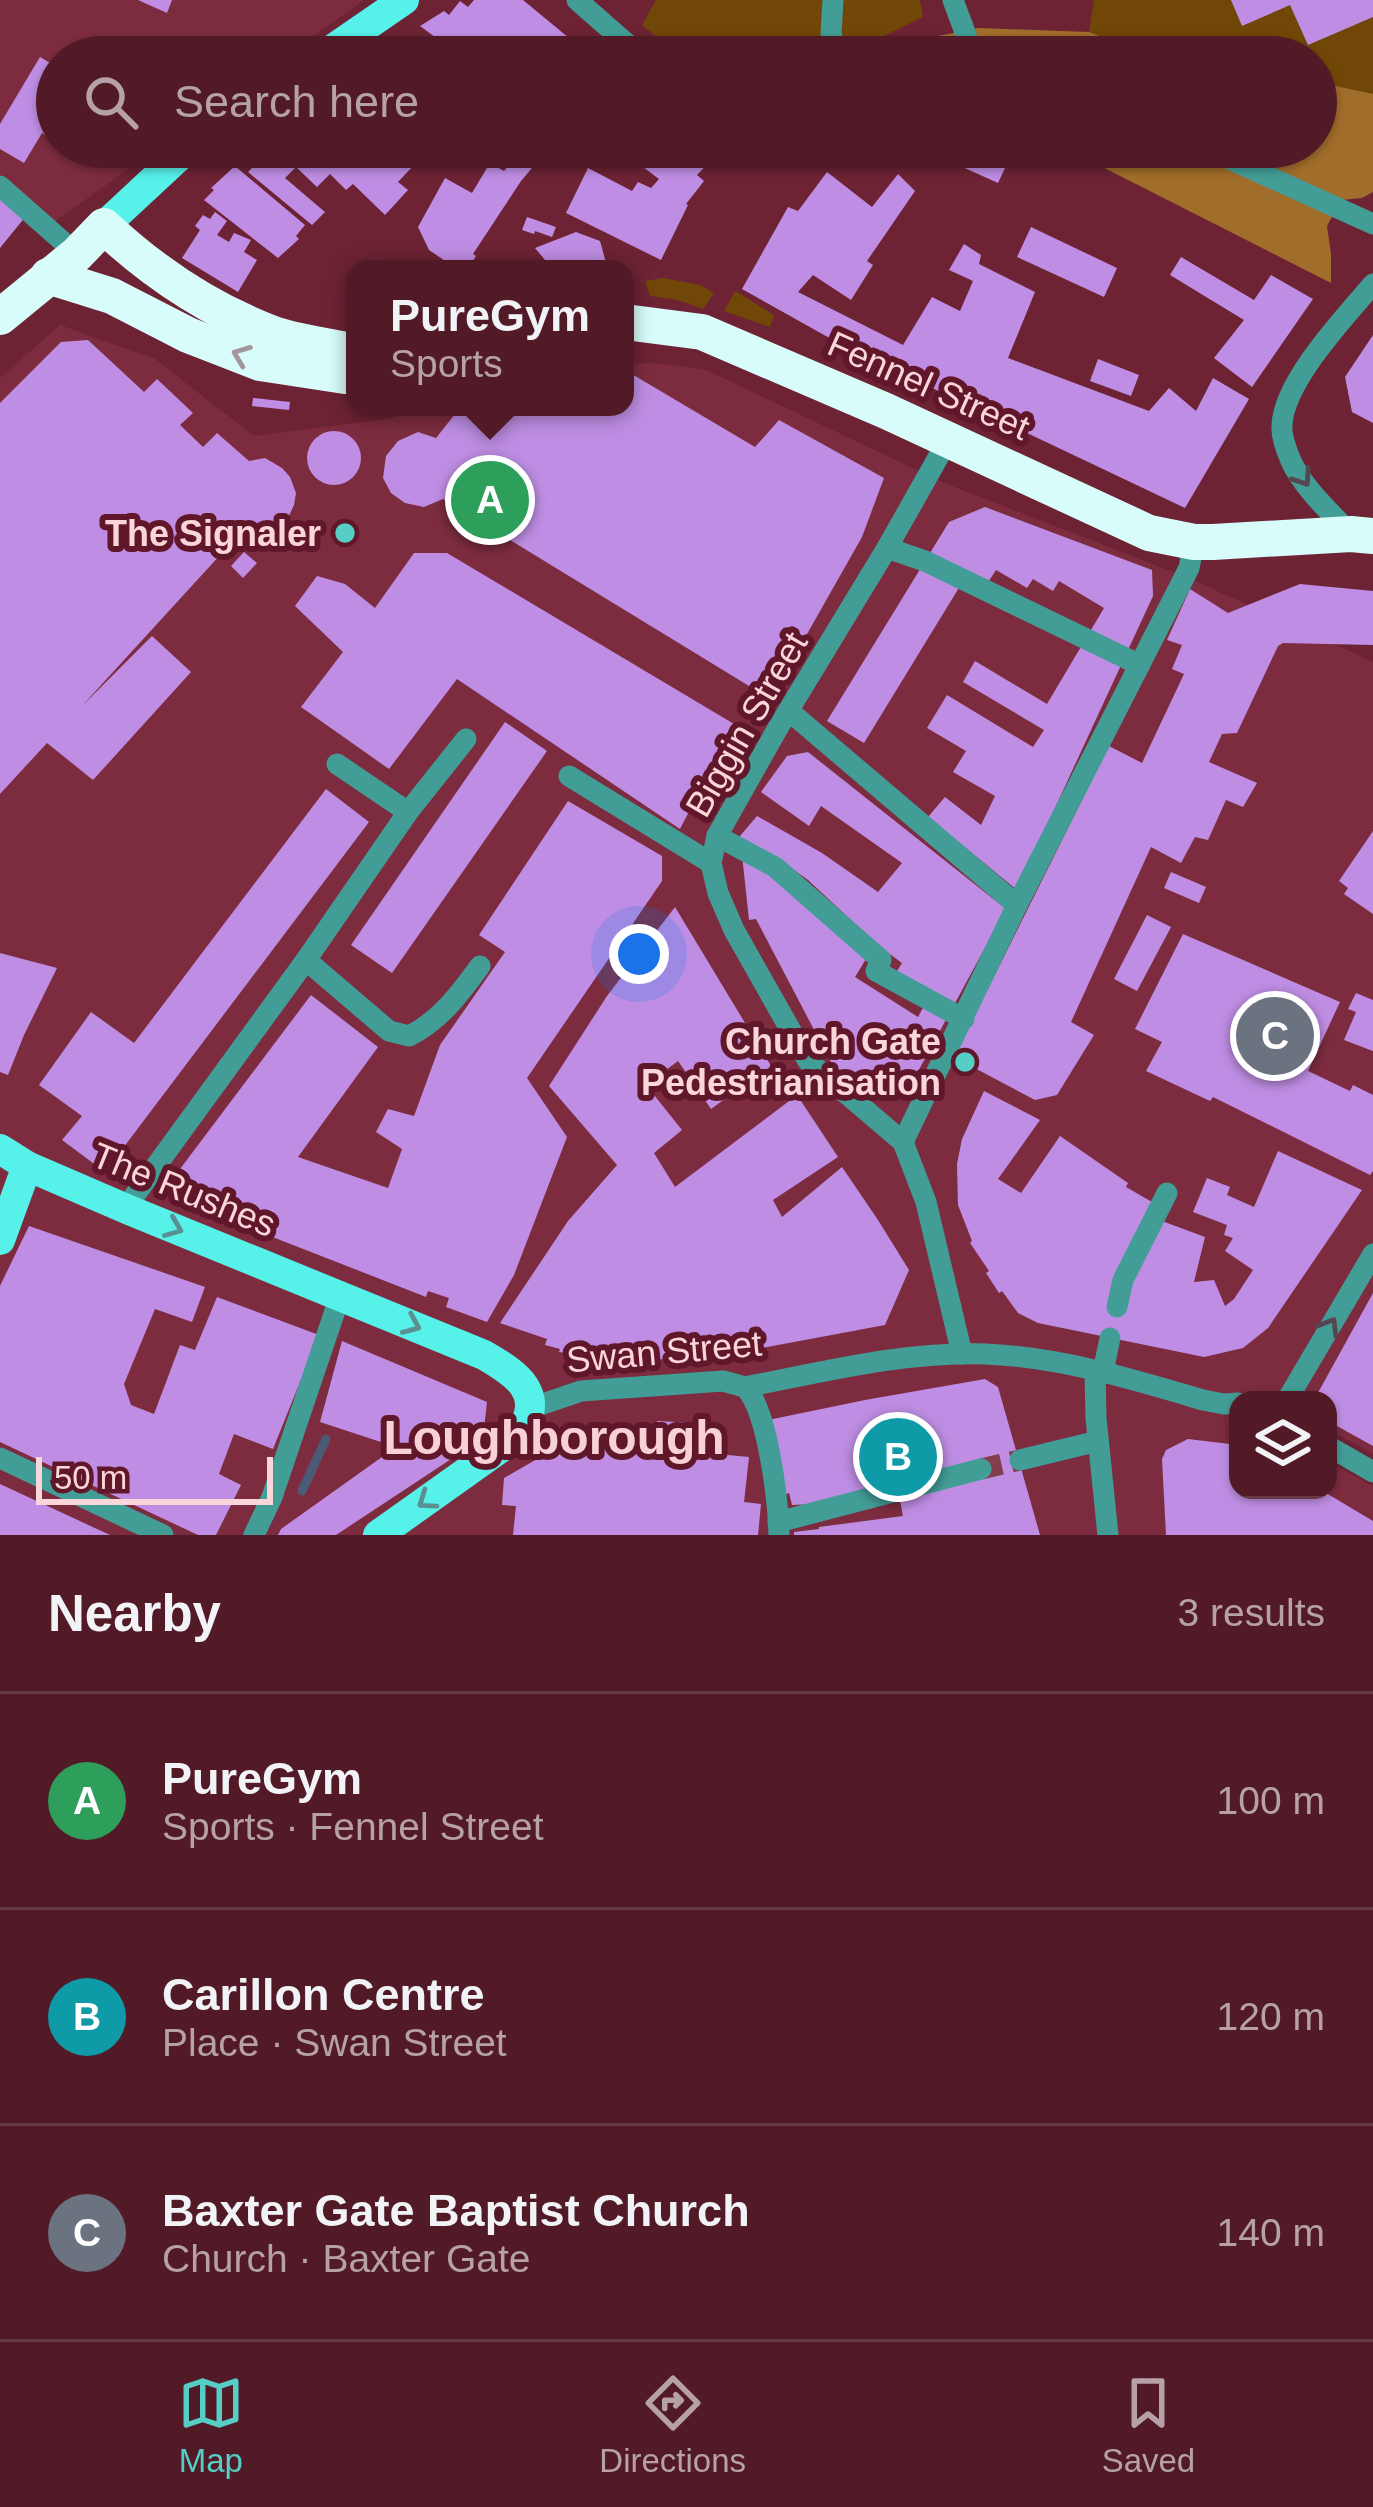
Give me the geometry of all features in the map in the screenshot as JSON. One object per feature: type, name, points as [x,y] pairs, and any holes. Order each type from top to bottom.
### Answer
[{"type":"highway","points":[[0,317],[104,226],[143,262],[216,308],[273,333],[346,350]]},
{"type":"highway","points":[[48,276],[112,296],[188,335],[260,362],[346,376]]},
{"type":"highway","name":"Fennel Street","points":[[634,323],[702,332],[1149,533],[1194,542],[1362,535]]},
{"type":"main road","points":[[352,36],[404,0]]},
{"type":"main road","points":[[104,226],[166,168]]},
{"type":"main road","name":"The Rushes","points":[[0,1149],[27,1166],[340,1296]]},
{"type":"main road","points":[[0,1240],[27,1166]]},
{"type":"main road","name":"Swan Street","points":[[340,1296],[508,1369],[522,1380],[531,1408]]},
{"type":"main road","points":[[378,1535],[520,1434],[531,1408]]},
{"type":"street","points":[[577,0],[618,36]]},
{"type":"street","points":[[832,0],[832,36]]},
{"type":"street","points":[[953,0],[966,36]]},
{"type":"street","points":[[1249,168],[1373,224]]},
{"type":"street","points":[[0,186],[77,254]]},
{"type":"street","points":[[1362,535],[1306,485],[1292,462],[1282,425],[1293,390],[1322,345],[1373,284]]},
{"type":"street","name":"Biggin Street","points":[[948,440],[717,836],[711,863],[734,930],[808,1061],[903,1142],[926,1202],[962,1354]]},
{"type":"street","points":[[903,1142],[1017,905],[1189,568],[1194,542]]},
{"type":"street","points":[[887,548],[925,561],[1140,665]]},
{"type":"street","points":[[789,711],[1017,905]]},
{"type":"street","points":[[129,1210],[132,1199],[408,812],[466,740]]},
{"type":"street","points":[[337,764],[408,812]]},
{"type":"street","points":[[569,776],[711,863]]},
{"type":"street","points":[[717,836],[775,867],[880,960],[876,971],[964,1019]]},
{"type":"street","points":[[306,960],[389,1031],[409,1036],[451,1005],[481,965]]},
{"type":"street","points":[[1117,1307],[1123,1280],[1167,1193]]},
{"type":"street","points":[[1285,1391],[1373,1254]]},
{"type":"street","points":[[254,1535],[272,1497],[340,1296]]},
{"type":"street","points":[[1108,1535],[1098,1441],[1099,1371],[1110,1338]]},
{"type":"street","name":"Swan Street","points":[[531,1408],[596,1389],[723,1381],[745,1387],[900,1359],[962,1354],[1029,1358],[1229,1402]]},
{"type":"street","points":[[745,1387],[756,1401],[779,1528],[981,1469]]},
{"type":"street","points":[[1020,1460],[1098,1441]]},
{"type":"street","points":[[1337,1451],[1373,1472]]},
{"type":"street","points":[[0,1458],[164,1535]]},
{"type":"shaded area","points":[[0,0],[364,0],[313,36],[36,36],[36,168],[130,168],[46,228],[0,190]]},
{"type":"shaded area","points":[[656,0],[920,0],[923,17],[884,36],[655,36],[642,25]]},
{"type":"shaded area","points":[[1094,0],[1373,0],[1373,136],[1337,123],[1337,36],[1101,36],[1089,32]]},
{"type":"shaded area","points":[[978,28],[1100,36],[938,36]]},
{"type":"shaded area","points":[[1337,86],[1373,94],[1373,192],[1341,200],[1327,226],[1331,283],[1104,168],[1337,168]]},
{"type":"shaded area","points":[[663,278],[700,285],[714,293],[703,309],[650,296],[645,281]]},
{"type":"shaded area","points":[[735,291],[774,315],[770,327],[724,311]]},
{"type":"shaded area","points":[[60,325],[155,359],[254,436],[398,416],[634,416],[634,364],[704,369],[944,483],[1189,578],[1373,662],[1373,1454],[1337,1434],[1337,1391],[1229,1391],[1229,1499],[1337,1499],[1337,1467],[1373,1486],[1373,1535],[0,1535],[0,378]]},
{"type":"building","points":[[138,0],[172,0],[167,13]]},
{"type":"building","points":[[474,0],[523,0],[567,36],[434,36],[420,26],[444,11],[449,15],[460,1],[468,7]]},
{"type":"building","points":[[1231,0],[1373,0],[1373,17],[1329,36],[1304,36],[1290,5],[1242,26]]},
{"type":"building","points":[[36,64],[36,143],[24,163],[0,149],[0,124]]},
{"type":"building","points":[[237,168],[305,225],[296,236],[299,239],[278,258],[204,200],[211,188]]},
{"type":"building","points":[[252,168],[295,168],[285,178],[325,212],[312,225],[248,172]]},
{"type":"building","points":[[297,168],[411,168],[398,182],[408,190],[385,215],[353,184],[346,190],[330,174],[317,187]]},
{"type":"building","points":[[487,168],[532,168],[473,254],[474,260],[444,260],[429,250],[418,227],[445,178],[472,193]]},
{"type":"building","points":[[588,168],[632,191],[638,182],[651,188],[659,179],[644,168],[704,168],[697,175],[704,181],[686,204],[661,260],[566,213]]},
{"type":"building","points":[[965,168],[1005,168],[998,183]]},
{"type":"building","points":[[827,172],[872,207],[898,174],[915,191],[867,261],[873,265],[851,300],[813,275],[798,292],[903,345],[932,297],[960,311],[973,281],[949,270],[964,244],[981,255],[979,264],[1035,292],[1008,358],[1149,411],[1169,388],[1196,411],[1213,378],[1249,399],[1185,508],[842,345],[742,289],[788,207],[798,211]]},
{"type":"building","points":[[0,195],[26,216],[0,248]]},
{"type":"building","points":[[215,212],[227,221],[217,235],[229,242],[234,233],[251,240],[244,252],[257,260],[238,292],[182,258],[200,230],[195,226],[203,215],[210,219]]},
{"type":"building","points":[[527,217],[556,227],[552,237],[522,230]]},
{"type":"building","points":[[1031,227],[1117,268],[1104,297],[1017,257]]},
{"type":"building","points":[[576,232],[600,241],[605,260],[545,260],[535,248]]},
{"type":"building","points":[[1181,257],[1254,300],[1271,275],[1313,299],[1252,387],[1214,358],[1244,320],[1170,275]]},
{"type":"building","points":[[1373,335],[1373,423],[1352,412],[1345,377]]},
{"type":"building","points":[[88,340],[144,392],[157,379],[193,413],[180,425],[203,447],[217,433],[249,461],[265,458],[282,468],[296,493],[294,505],[276,529],[243,530],[81,707],[152,636],[191,672],[93,780],[47,743],[0,794],[0,403],[61,342]]},
{"type":"building","points":[[1098,359],[1139,375],[1131,396],[1090,381]]},
{"type":"building","points":[[634,375],[755,447],[779,420],[884,478],[862,537],[773,694],[754,689],[443,499],[424,507],[405,503],[391,493],[383,478],[386,456],[398,441],[418,432],[436,438],[453,416],[634,416]]},
{"type":"building","points":[[253,398],[290,402],[289,410],[252,406]]},
{"type":"building","points":[[334,431],[353,439],[361,458],[353,477],[334,485],[315,477],[307,458],[315,439]]},
{"type":"building","points":[[985,507],[1152,570],[1153,596],[1017,890],[928,817],[945,797],[981,825],[995,796],[953,772],[966,751],[927,728],[947,695],[1033,747],[1044,730],[963,682],[975,661],[1047,704],[1104,608],[1059,581],[1053,591],[1033,579],[1027,588],[996,570],[987,584],[968,573],[864,743],[827,721],[949,522]]},
{"type":"building","points":[[244,552],[257,563],[243,578],[231,566]]},
{"type":"building","points":[[414,553],[447,553],[734,724],[680,829],[457,679],[389,769],[301,707],[343,652],[295,606],[317,576],[345,584],[375,608]]},
{"type":"building","points":[[1300,584],[1373,591],[1373,645],[1278,646],[1237,733],[1222,734],[1209,762],[1257,783],[1243,807],[1226,800],[1208,840],[1195,837],[1181,863],[1151,847],[1071,1022],[1094,1035],[1057,1095],[1035,1100],[954,1057],[1109,746],[1142,763],[1184,674],[1172,669],[1182,645],[1167,640],[1190,589],[1228,613]]},
{"type":"building","points":[[505,722],[547,751],[392,973],[351,945]]},
{"type":"building","points":[[808,752],[1006,909],[909,1088],[875,1097],[832,1064],[756,919],[749,920],[740,836],[757,816],[878,892],[902,863],[821,806],[809,826],[761,792],[787,756]],"holes":[[[783,862],[902,963],[895,974],[924,1006],[918,1017],[855,977],[866,959]]]},
{"type":"building","points":[[326,789],[369,822],[105,1172],[62,1140],[82,1116],[39,1085],[91,1012],[134,1043]]},
{"type":"building","points":[[568,801],[662,856],[662,881],[527,1078],[567,1137],[514,1275],[487,1322],[446,1307],[449,1298],[428,1291],[426,1297],[186,1203],[177,1173],[311,995],[378,1047],[298,1157],[388,1188],[402,1149],[376,1132],[388,1109],[414,1116],[440,1045],[505,952],[479,935]]},
{"type":"building","points":[[1373,831],[1373,914],[1344,894],[1348,888],[1339,881]]},
{"type":"building","points":[[1171,872],[1206,887],[1199,903],[1164,888]]},
{"type":"building","points":[[675,907],[771,1066],[711,1109],[678,1061],[646,1085],[682,1130],[654,1153],[675,1187],[797,1095],[838,1157],[773,1200],[782,1217],[842,1167],[909,1270],[885,1325],[740,1354],[629,1363],[559,1352],[545,1345],[547,1339],[500,1323],[568,1221],[617,1165],[549,1086],[607,996]]},
{"type":"building","points":[[1147,915],[1171,927],[1137,991],[1114,979]]},
{"type":"building","points":[[1183,934],[1340,1002],[1308,1071],[1350,1091],[1353,1085],[1373,1095],[1370,1175],[1213,1097],[1210,1101],[1146,1071],[1162,1042],[1135,1029]]},
{"type":"building","points":[[0,953],[57,968],[8,1075],[0,1072]]},
{"type":"building","points":[[1356,993],[1373,1000],[1373,1051],[1344,1040],[1356,1012],[1348,1009]]},
{"type":"building","points":[[984,1091],[1040,1120],[998,1179],[1021,1193],[1060,1136],[1152,1202],[1130,1283],[1162,1221],[1205,1237],[1194,1282],[1214,1280],[1225,1306],[1234,1299],[1253,1270],[1225,1251],[1233,1238],[1224,1235],[1227,1225],[1193,1212],[1207,1178],[1230,1187],[1227,1195],[1254,1207],[1278,1151],[1362,1190],[1268,1328],[1243,1348],[1204,1357],[1038,1323],[1018,1313],[999,1293],[970,1243],[958,1205],[962,1139]]},
{"type":"building","points":[[29,1226],[205,1287],[192,1322],[155,1309],[124,1384],[131,1405],[154,1414],[180,1345],[195,1350],[217,1297],[319,1335],[273,1449],[234,1434],[219,1474],[241,1485],[216,1535],[198,1535],[0,1442],[0,1286]]},
{"type":"building","points":[[1373,1293],[1373,1446],[1337,1426],[1337,1391],[1319,1391]]},
{"type":"building","points":[[342,1341],[487,1402],[483,1438],[336,1535],[278,1535],[396,1447],[320,1422]]},
{"type":"building","points":[[985,1379],[998,1387],[1040,1535],[794,1535],[903,1516],[900,1501],[792,1505],[768,1420]]},
{"type":"building","points":[[657,1421],[694,1423],[728,1455],[749,1457],[744,1502],[761,1504],[758,1535],[513,1535],[516,1506],[502,1505],[504,1478],[570,1440],[579,1441],[580,1434],[656,1428]]},
{"type":"building","points":[[1188,1439],[1229,1444],[1229,1499],[1336,1499],[1373,1521],[1373,1535],[1166,1535],[1162,1459],[1166,1450]]},
{"type":"building","points":[[0,1484],[110,1535],[0,1535]]},
{"type":"waterway","points":[[302,1491],[326,1439]]},
{"type":"tunnel","points":[[981,1469],[1020,1460]]},
{"type":"place","name":"PureGym","points":[[490,500]]},
{"type":"place","name":"The Signaler","points":[[345,533]]},
{"type":"place","name":"Baxter Gate Baptist Church","points":[[1275,1036]]},
{"type":"place","name":"Church Gate Pedestrianisation","points":[[965,1062]]},
{"type":"place","name":"Carillon Centre","points":[[898,1457]]},
{"type":"district","name":"Loughborough","points":[[554,1437]]}]
